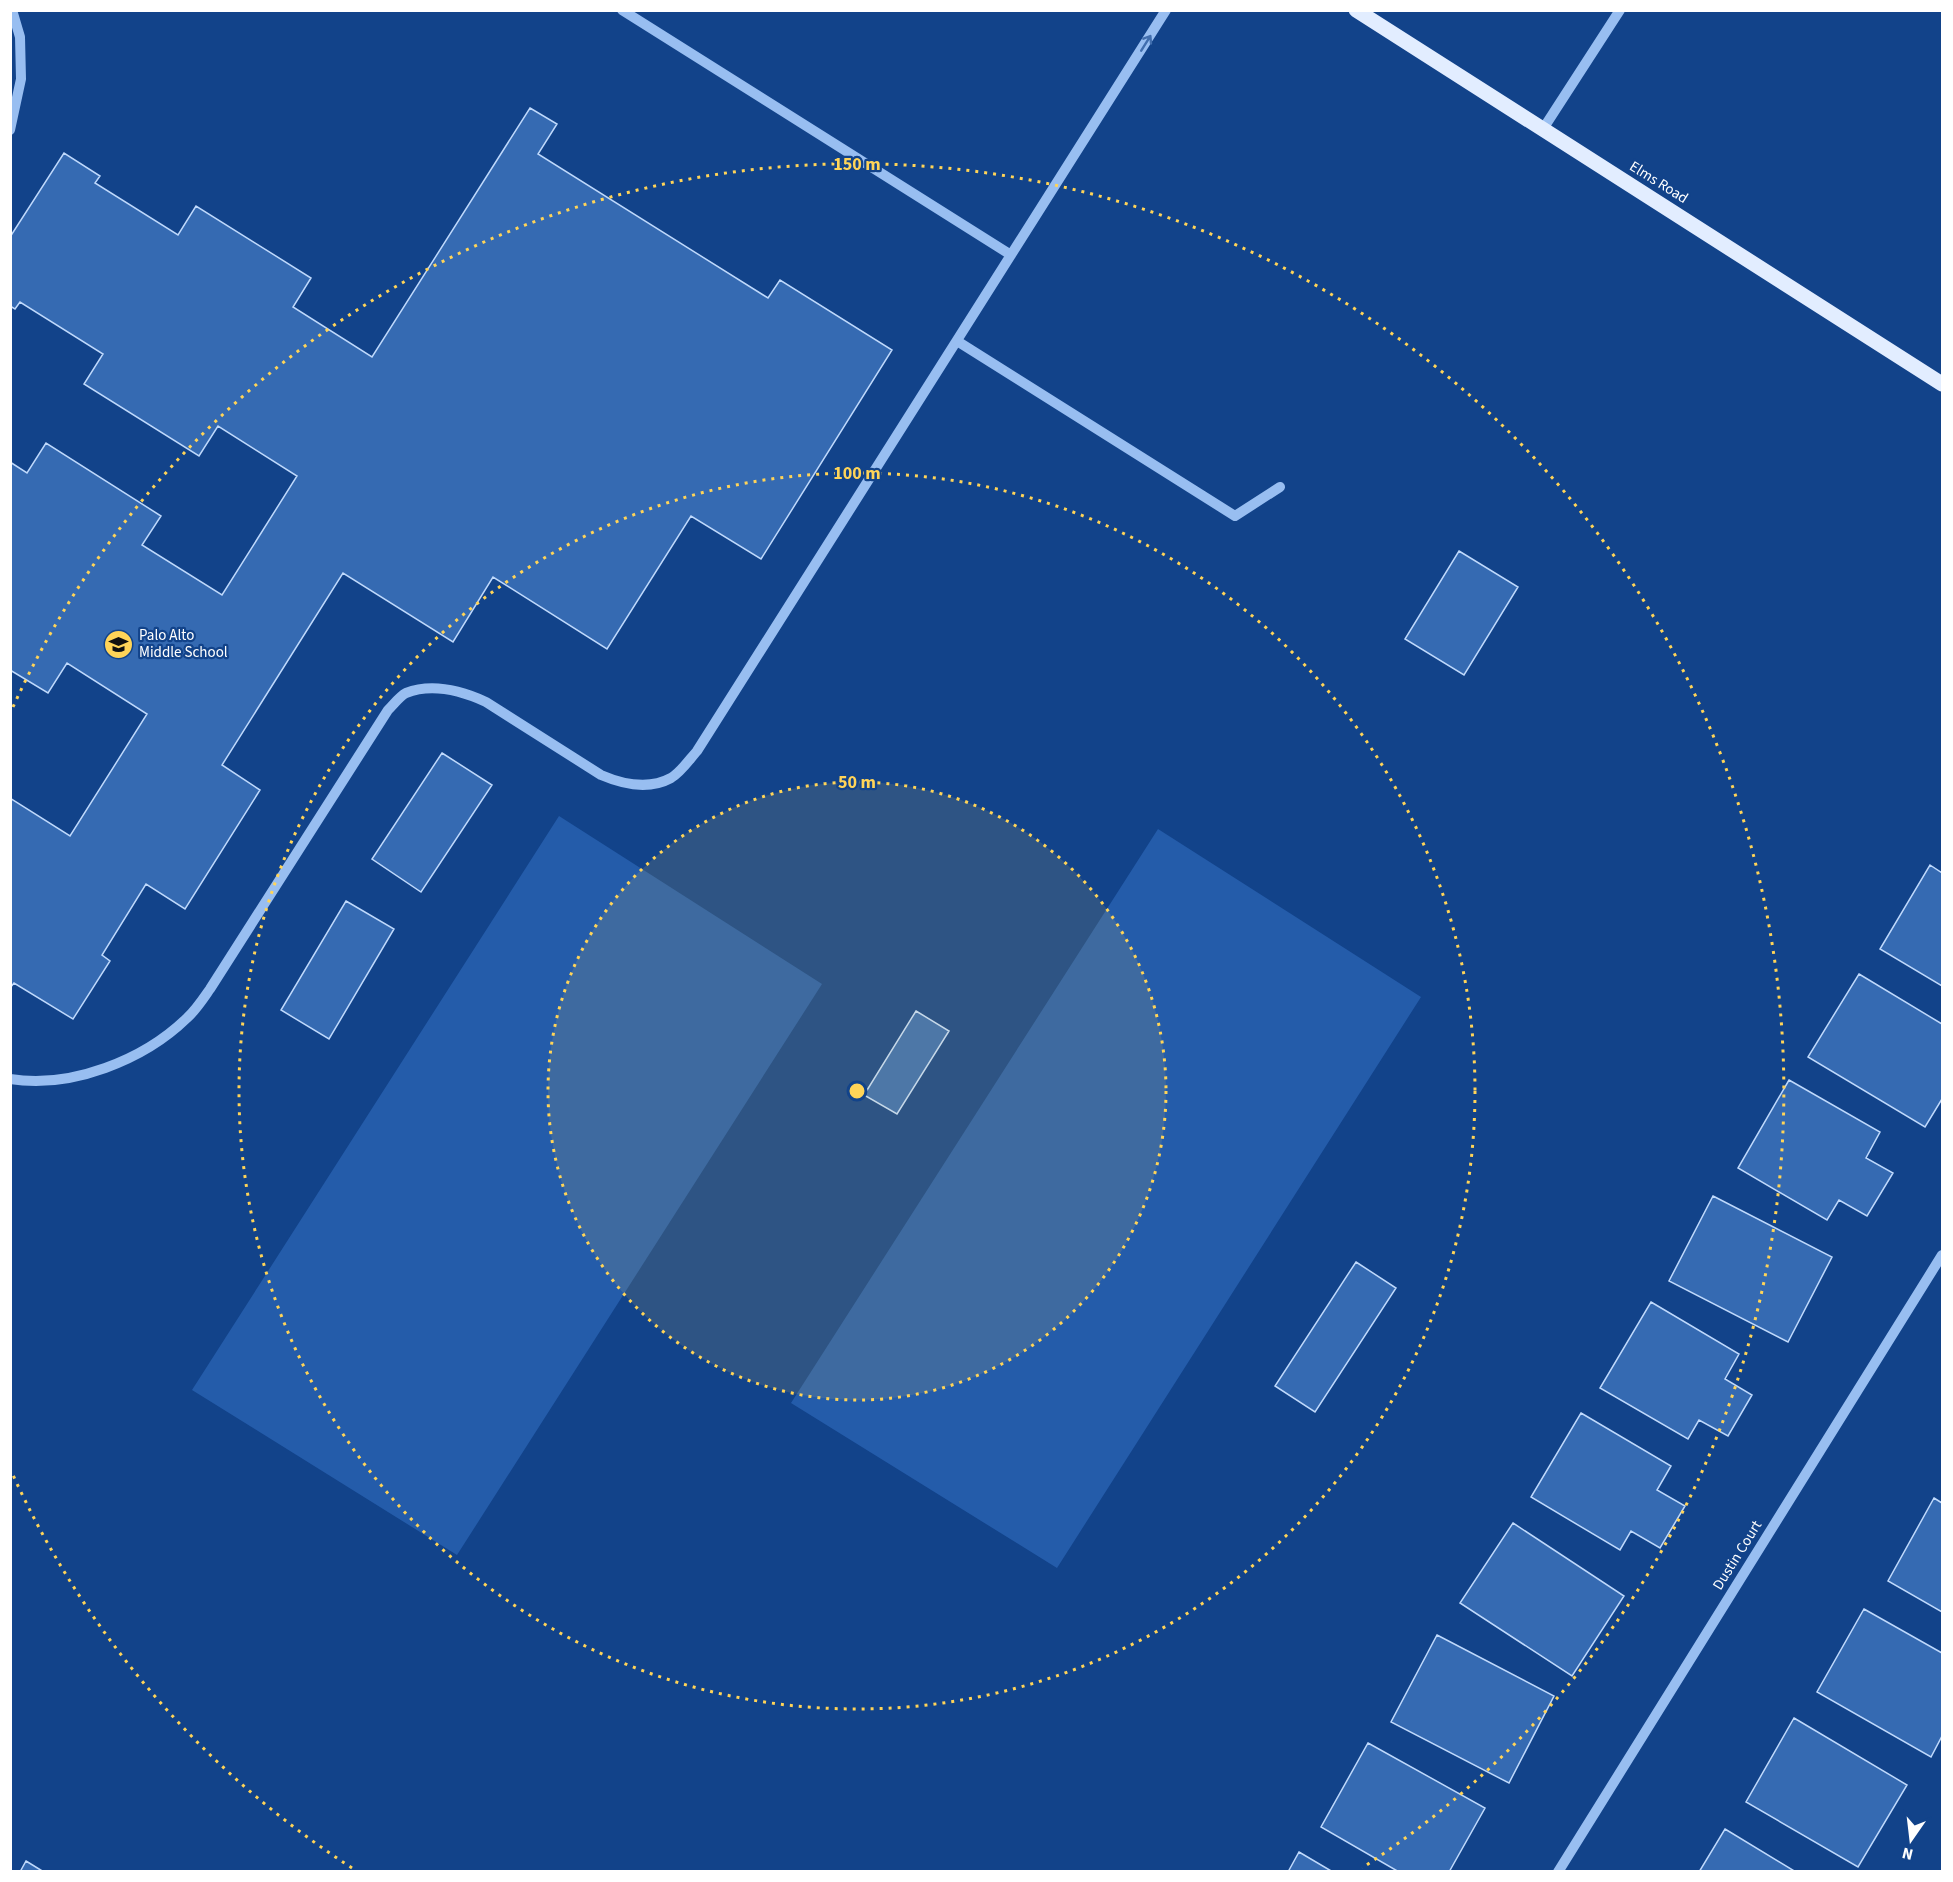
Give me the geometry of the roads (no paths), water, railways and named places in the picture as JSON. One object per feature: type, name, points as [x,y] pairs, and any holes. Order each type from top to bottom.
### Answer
[{"type":"main road","name":"Elms Road","points":[[1356,10],[1942,384]]},
{"type":"street","points":[[10,130],[21,79],[20,37],[12,10]]},
{"type":"street","points":[[622,10],[1011,255]]},
{"type":"street","points":[[10,1079],[22,1081],[63,1079],[102,1070],[137,1054],[188,1018],[210,989],[388,710],[404,694],[428,689],[469,694],[486,702],[601,775],[618,782],[636,785],[655,783],[671,778],[682,768],[697,750],[1166,10]]},
{"type":"street","points":[[1543,129],[1620,10]]},
{"type":"street","points":[[957,341],[1235,516],[1280,487]]},
{"type":"street","name":"Dustin Court","points":[[1558,1872],[1942,1256]]},
{"type":"place","name":"Palo Alto Middle School","points":[[118,644]]}]
